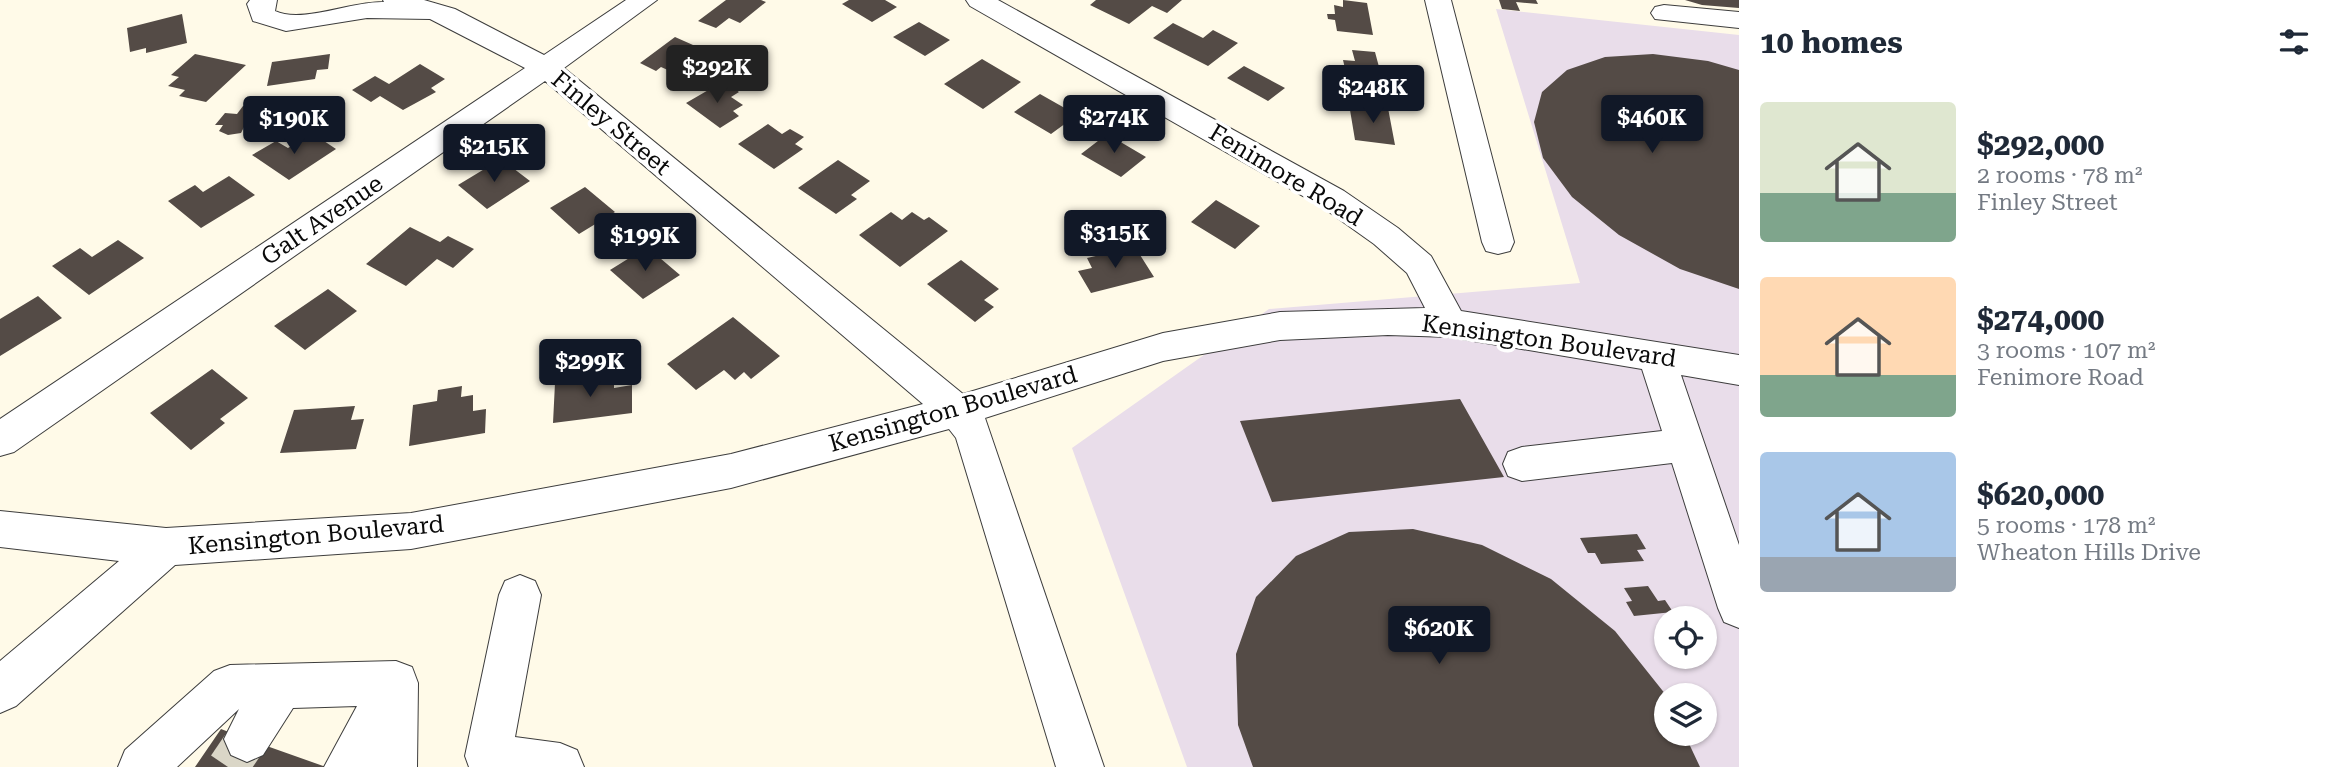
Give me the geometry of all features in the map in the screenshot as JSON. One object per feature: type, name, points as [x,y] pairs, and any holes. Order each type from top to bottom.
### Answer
[{"type":"street","name":"Finley Street","points":[[264,0],[260,4],[262,16],[273,23],[295,24],[366,10],[446,15]]},
{"type":"street","name":"Finley Street","points":[[396,0],[446,15],[545,66],[957,411],[973,431],[1080,767]]},
{"type":"street","name":"Galt Avenue","points":[[0,440],[644,0]]},
{"type":"street","name":"Fenimore Road","points":[[979,0],[1354,214],[1386,236],[1419,265],[1450,323]]},
{"type":"street","points":[[1438,0],[1498,242]]},
{"type":"street","points":[[1664,13],[1739,20]]},
{"type":"street","name":"Kensington Boulevard","points":[[0,529],[166,547],[411,531],[731,471],[957,411],[1163,347],[1280,326],[1388,321],[1450,323],[1739,370]]},
{"type":"street","points":[[1656,355],[1739,608]]},
{"type":"street","points":[[1522,464],[1685,445]]},
{"type":"street","name":"Kensington Boulevard","points":[[0,690],[166,547]]},
{"type":"street","points":[[520,595],[488,756],[560,767]]},
{"type":"street","points":[[142,767],[230,687],[396,683]]},
{"type":"street","points":[[348,767],[396,683]]},
{"type":"street","points":[[393,767],[396,683]]},
{"type":"street","points":[[247,739],[282,685]]},
{"type":"shaded area","points":[[1496,9],[1739,35],[1739,767],[1187,767],[1072,448],[1269,309],[1580,283]]},
{"type":"building","points":[[726,0],[766,2],[740,23],[729,18],[716,28],[698,21]]},
{"type":"building","points":[[849,0],[885,0],[897,7],[872,22],[842,4]]},
{"type":"building","points":[[1096,0],[1182,0],[1167,13],[1152,6],[1129,24],[1090,5]]},
{"type":"building","points":[[1343,0],[1367,3],[1373,35],[1337,31],[1335,20],[1328,19],[1327,14],[1335,14],[1334,5],[1343,7]]},
{"type":"building","points":[[1499,0],[1536,0],[1538,4],[1516,2],[1520,11],[1502,9]]},
{"type":"building","points":[[1685,0],[1739,0],[1739,8],[1702,5]]},
{"type":"building","points":[[182,14],[187,43],[146,53],[146,48],[130,52],[127,28]]},
{"type":"building","points":[[919,22],[950,40],[925,56],[893,37]]},
{"type":"building","points":[[1173,23],[1203,38],[1213,30],[1238,43],[1208,66],[1153,38]]},
{"type":"building","points":[[675,37],[702,49],[686,62],[699,68],[686,78],[661,67],[656,71],[640,63]]},
{"type":"building","points":[[1352,50],[1375,52],[1386,93],[1350,90],[1343,60],[1355,61]]},
{"type":"building","points":[[195,54],[246,65],[206,102],[179,96],[185,90],[168,86],[179,77],[171,75]]},
{"type":"building","points":[[330,54],[328,69],[317,70],[315,79],[267,86],[272,62]]},
{"type":"building","points":[[1653,54],[1708,61],[1739,70],[1739,289],[1680,269],[1619,235],[1572,197],[1543,158],[1534,122],[1542,92],[1567,70],[1605,57]]},
{"type":"building","points":[[982,59],[1021,82],[983,109],[944,84]]},
{"type":"building","points":[[420,64],[445,79],[431,88],[436,92],[403,110],[380,96],[371,102],[352,90],[375,76],[389,84]]},
{"type":"building","points":[[1244,66],[1285,88],[1268,101],[1227,78]]},
{"type":"building","points":[[717,85],[726,91],[732,87],[739,92],[731,97],[743,105],[733,111],[739,116],[720,128],[686,103]]},
{"type":"building","points":[[1040,94],[1077,115],[1051,134],[1014,112]]},
{"type":"building","points":[[1361,105],[1388,108],[1395,145],[1355,140],[1350,110],[1362,111]]},
{"type":"building","points":[[243,106],[259,107],[256,110],[265,112],[257,122],[247,121],[241,133],[228,135],[219,131],[223,125],[215,125],[225,113],[237,114]]},
{"type":"building","points":[[768,124],[782,134],[790,129],[804,137],[795,144],[803,149],[774,169],[738,144]]},
{"type":"building","points":[[312,133],[336,149],[289,180],[252,155],[276,141],[288,148]]},
{"type":"building","points":[[1107,134],[1146,157],[1121,177],[1081,154]]},
{"type":"building","points":[[501,159],[530,181],[487,209],[458,185]]},
{"type":"building","points":[[838,160],[870,181],[851,195],[857,199],[836,214],[798,188]]},
{"type":"building","points":[[229,176],[255,195],[201,228],[168,201],[195,185],[203,192]]},
{"type":"building","points":[[585,187],[615,212],[579,234],[550,208]]},
{"type":"building","points":[[1216,200],[1260,226],[1235,249],[1191,222]]},
{"type":"building","points":[[891,212],[902,220],[912,212],[924,220],[929,217],[948,231],[900,267],[859,235]]},
{"type":"building","points":[[410,227],[440,242],[448,236],[474,249],[453,268],[437,259],[406,286],[366,264]]},
{"type":"building","points":[[118,240],[144,258],[89,295],[52,266],[80,248],[92,257]]},
{"type":"building","points":[[647,247],[680,275],[643,299],[610,270]]},
{"type":"building","points":[[1135,247],[1154,277],[1091,293],[1078,271],[1092,268],[1087,258]]},
{"type":"building","points":[[961,260],[999,289],[984,300],[994,307],[975,322],[927,284]]},
{"type":"building","points":[[328,289],[357,311],[305,350],[274,326]]},
{"type":"building","points":[[38,296],[62,318],[0,356],[0,319]]},
{"type":"building","points":[[733,317],[780,356],[751,379],[744,372],[735,380],[724,370],[696,390],[667,364]]},
{"type":"building","points":[[212,369],[248,398],[220,419],[225,423],[191,450],[150,413]]},
{"type":"building","points":[[590,369],[590,381],[614,378],[614,388],[632,385],[632,413],[553,423],[555,383],[573,381],[573,371]]},
{"type":"building","points":[[462,386],[461,397],[473,395],[473,411],[486,409],[485,433],[409,446],[413,405],[437,401],[438,390]]},
{"type":"building","points":[[1460,399],[1504,477],[1272,502],[1240,421]]},
{"type":"building","points":[[355,406],[351,420],[364,419],[356,449],[280,453],[294,410]]},
{"type":"building","points":[[1413,529],[1482,545],[1551,579],[1615,631],[1656,683],[1654,683],[1654,746],[1690,746],[1700,767],[1253,767],[1238,725],[1236,654],[1256,597],[1296,556],[1349,532]]},
{"type":"building","points":[[1637,534],[1646,549],[1637,550],[1644,561],[1601,564],[1595,553],[1588,553],[1580,538]]},
{"type":"building","points":[[1648,586],[1658,601],[1665,600],[1669,606],[1654,606],[1654,614],[1634,616],[1626,602],[1632,601],[1624,588]]},
{"type":"building","points":[[221,729],[247,739],[326,767],[195,767]]},
{"type":"tunnel","points":[[228,767],[247,739]]}]
